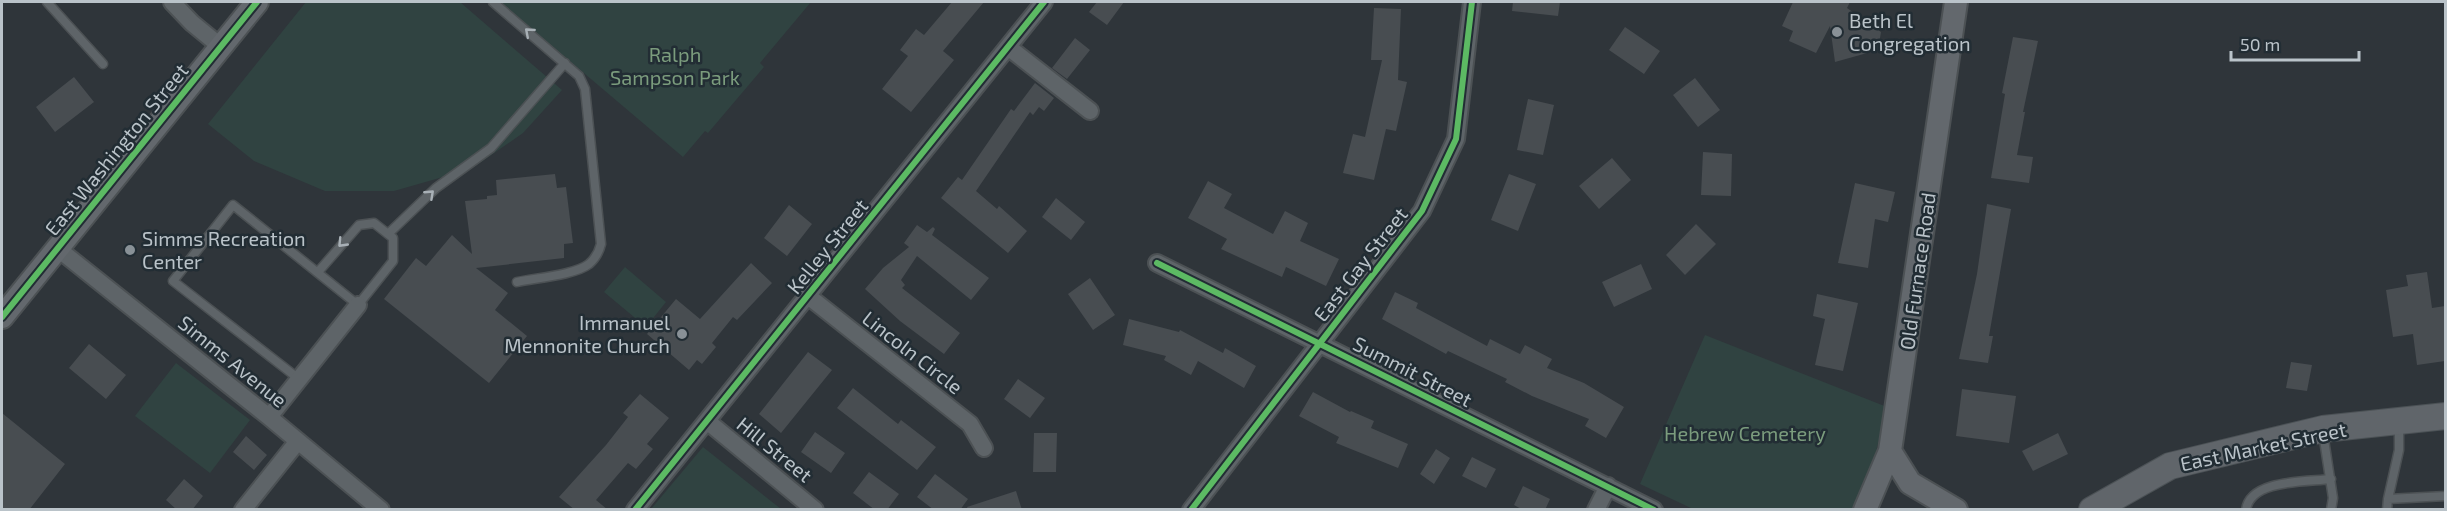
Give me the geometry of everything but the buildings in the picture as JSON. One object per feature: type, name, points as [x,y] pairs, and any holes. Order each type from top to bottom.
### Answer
[{"type":"main road","name":"East Market Street","points":[[2092,510],[2170,466],[2323,429],[2445,416]]},
{"type":"street","points":[[172,2],[192,23],[220,46]]},
{"type":"street","name":"East Washington Street","points":[[2,317],[257,2]]},
{"type":"street","name":"Kelley Street","points":[[635,510],[1044,2]]},
{"type":"street","name":"East Gay Street","points":[[1191,510],[1422,212],[1456,139],[1472,2]]},
{"type":"street","name":"Old Furnace Road","points":[[1865,510],[1890,451],[1956,2]]},
{"type":"street","points":[[1008,46],[1090,111]]},
{"type":"street","name":"Simms Avenue","points":[[57,248],[269,417],[381,510]]},
{"type":"street","name":"Summit Street","points":[[1157,263],[1654,510]]},
{"type":"street","name":"Lincoln Circle","points":[[808,296],[970,424],[984,448]]},
{"type":"street","points":[[269,417],[358,304]]},
{"type":"street","name":"Hill Street","points":[[707,421],[815,510]]},
{"type":"street","points":[[243,510],[298,441]]},
{"type":"street","points":[[1890,451],[1910,483],[1956,510]]},
{"type":"street","points":[[1596,510],[1608,486]]},
{"type":"lane","points":[[47,2],[103,64]]},
{"type":"lane","points":[[493,2],[579,76],[585,89],[601,244],[598,254],[589,264],[577,269],[517,282]]},
{"type":"lane","points":[[388,234],[436,188],[491,148],[565,63]]},
{"type":"lane","points":[[299,379],[173,281],[233,205],[358,304],[393,261],[393,238],[374,223],[359,225],[318,272]]},
{"type":"lane","points":[[2387,510],[2399,450],[2398,421]]},
{"type":"lane","points":[[2323,429],[2333,498],[2331,510]]},
{"type":"lane","points":[[2246,510],[2254,494],[2265,488],[2331,479]]},
{"type":"lane","points":[[2388,499],[2445,496]]},
{"type":"green space","points":[[306,2],[460,2],[562,90],[523,133],[471,169],[394,191],[325,191],[254,161],[208,124]]},
{"type":"green space","name":"Ralph Sampson Park","points":[[500,2],[811,2],[760,63],[764,67],[708,133],[705,131],[683,157]]},
{"type":"green space","points":[[625,267],[666,302],[646,327],[604,292]]},
{"type":"green space","name":"Hebrew Cemetery","points":[[1705,335],[1887,407],[1872,468],[1853,509],[1693,509],[1640,484]]},
{"type":"green space","points":[[176,363],[250,420],[210,473],[135,416]]},
{"type":"green space","points":[[703,447],[781,509],[651,509]]},
{"type":"cycle path","points":[[2,317],[257,2]]},
{"type":"cycle path","points":[[635,510],[1044,2]]},
{"type":"cycle path","points":[[1191,510],[1422,211],[1456,139],[1472,2]]},
{"type":"cycle path","points":[[1157,263],[1654,510]]},
{"type":"place","name":"Beth El Congregation","points":[[1837,32]]},
{"type":"place","name":"Simms Recreation Center","points":[[130,250]]},
{"type":"place","name":"Immanuel Mennonite Church","points":[[682,334]]}]
